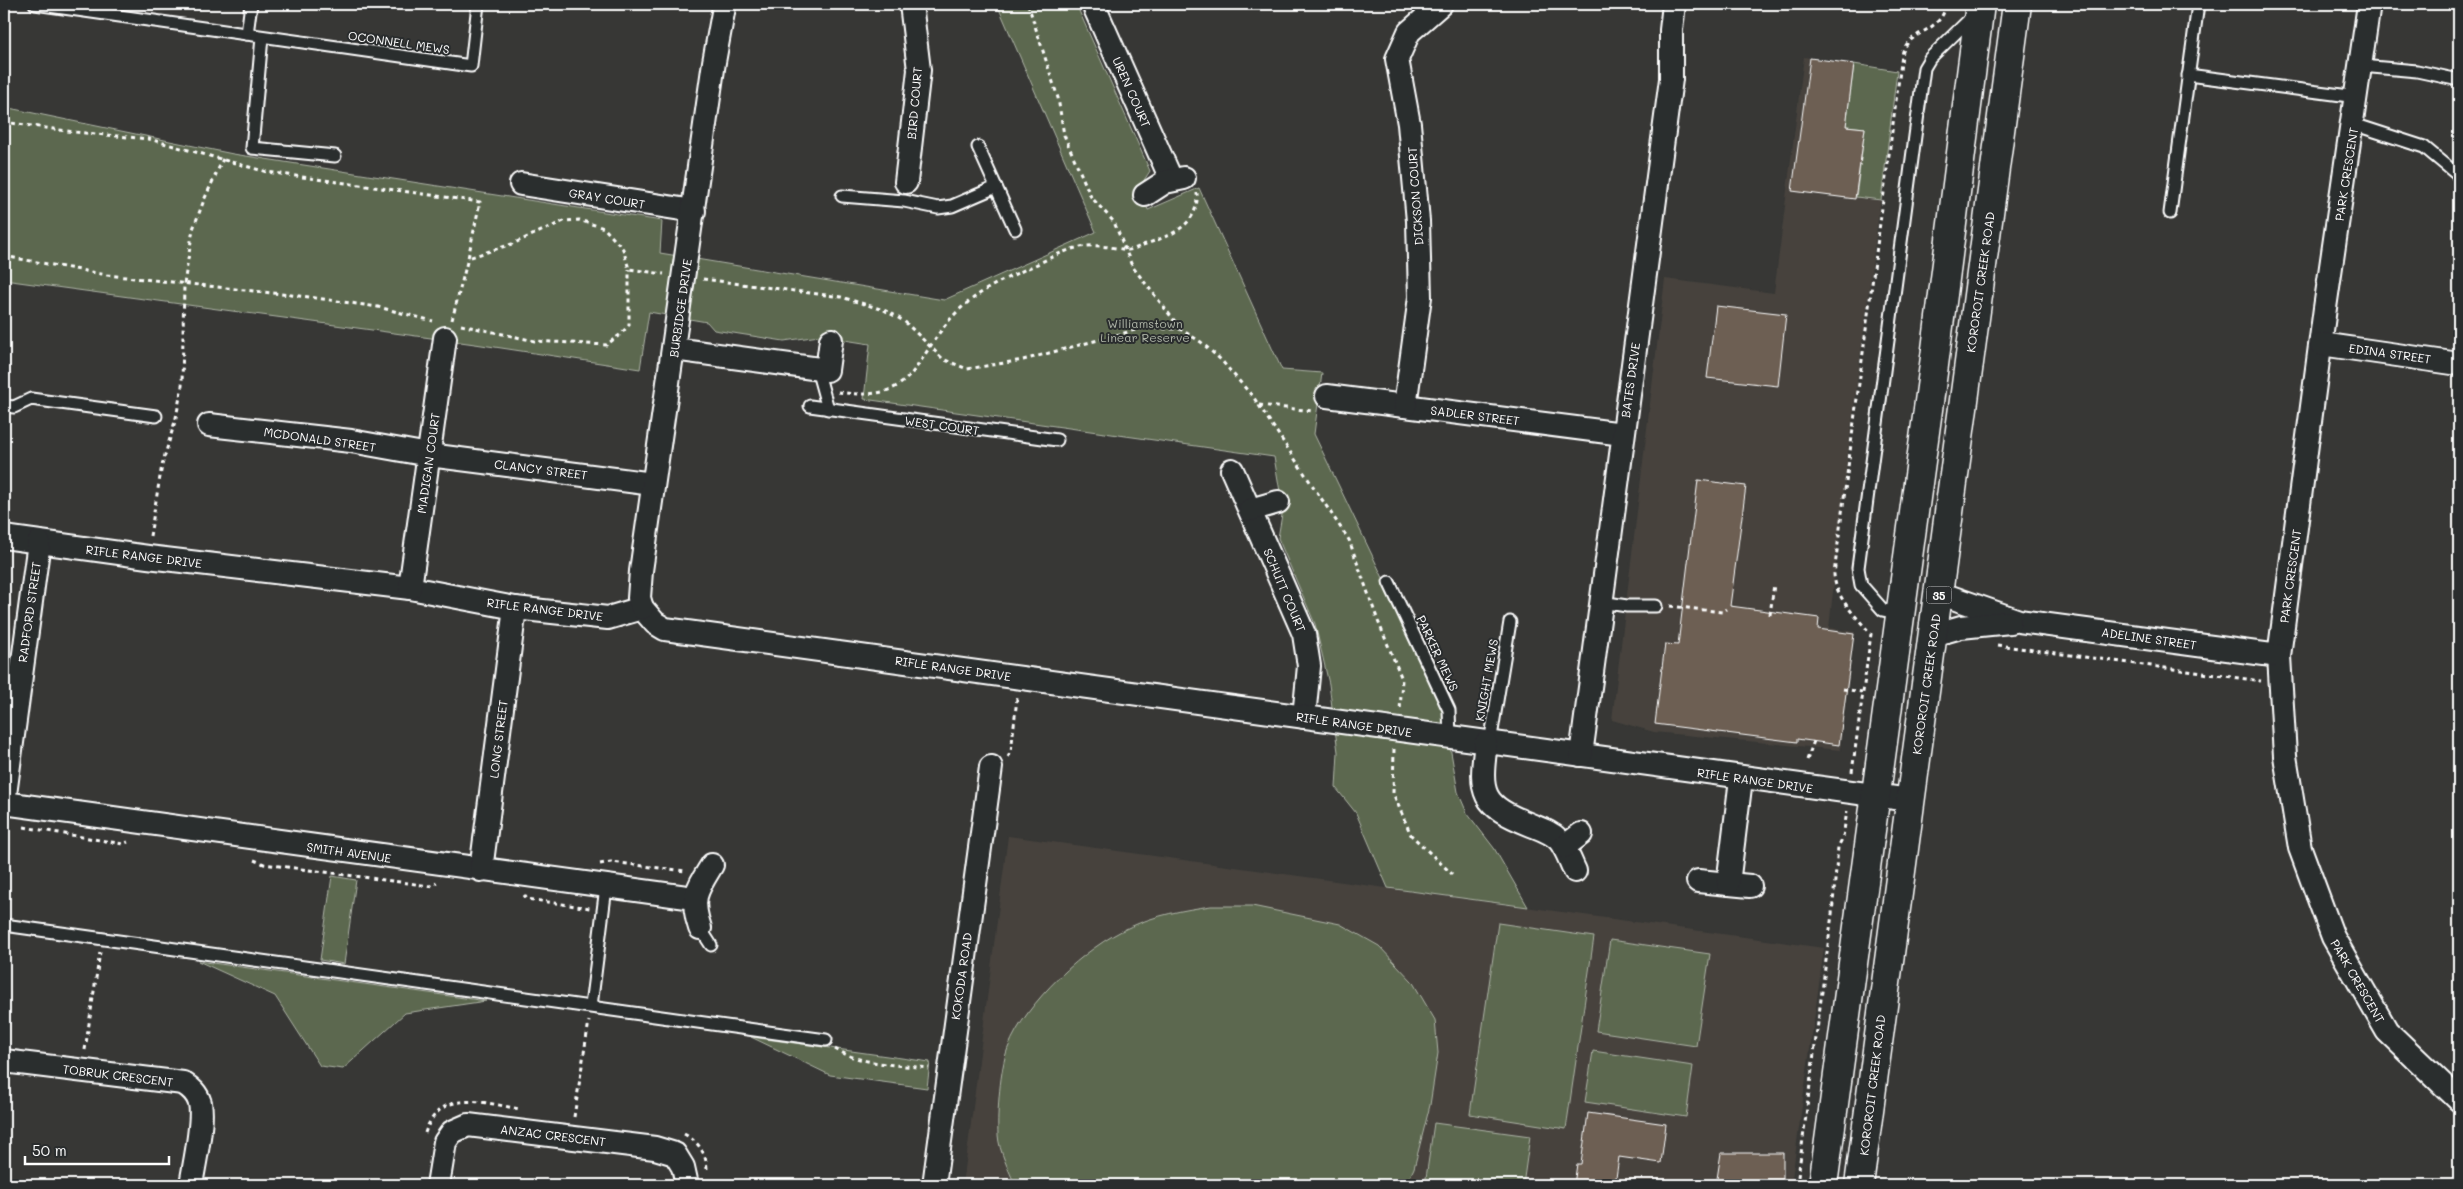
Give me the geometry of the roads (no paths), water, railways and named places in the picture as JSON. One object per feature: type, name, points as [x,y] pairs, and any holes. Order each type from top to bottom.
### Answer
[{"type":"main road","name":"KOROROIT CREEK ROAD","points":[[1859,1185],[2017,4]]},
{"type":"main road","points":[[1823,1185],[1980,7]]},
{"type":"main road","points":[[1900,613],[1940,585]]},
{"type":"street","name":"BIRD COURT","points":[[905,192],[919,70],[911,4]]},
{"type":"street","name":"UREN COURT","points":[[1093,4],[1178,178],[1145,195]]},
{"type":"street","name":"DICKSON COURT","points":[[1404,406],[1420,297],[1418,221],[1409,124],[1397,59],[1409,32],[1442,4]]},
{"type":"street","name":"BATES DRIVE","points":[[1581,756],[1622,434],[1671,78],[1671,30],[1674,4]]},
{"type":"street","name":"PARK CRESCENT","points":[[2370,4],[2321,344],[2280,656],[2285,756],[2300,848],[2333,937],[2387,1031],[2459,1100]]},
{"type":"street","name":"BURBIDGE DRIVE","points":[[642,608],[639,598],[641,571],[714,62],[724,5]]},
{"type":"street","name":"GRAY COURT","points":[[521,184],[694,211]]},
{"type":"street","name":"MADIGAN COURT","points":[[410,588],[429,455],[444,326]]},
{"type":"street","points":[[674,349],[820,379],[827,370],[831,340]]},
{"type":"street","name":"EDINA STREET","points":[[2321,344],[2459,364]]},
{"type":"street","name":"SADLER STREET","points":[[1324,404],[1404,406],[1622,434]]},
{"type":"street","name":"MCDONALD STREET","points":[[210,426],[351,442],[429,455]]},
{"type":"street","name":"CLANCY STREET","points":[[429,455],[654,484]]},
{"type":"street","name":"SCHUTT COURT","points":[[1232,470],[1304,634],[1309,666],[1304,717]]},
{"type":"street","points":[[1250,510],[1278,502]]},
{"type":"street","name":"RIFLE RANGE DRIVE","points":[[4,537],[148,557],[410,588],[514,608],[608,618],[642,608],[655,623],[665,628],[1450,738],[1910,800]]},
{"type":"street","name":"RADFORD STREET","points":[[4,802],[39,542]]},
{"type":"street","name":"ADELINE STREET","points":[[1940,585],[2019,621]]},
{"type":"street","name":"LONG STREET","points":[[481,870],[514,608]]},
{"type":"street","name":"ADELINE STREET","points":[[1933,635],[1961,627],[2019,621],[2280,656]]},
{"type":"street","points":[[1488,743],[1482,779],[1493,806],[1502,813],[1572,841],[1575,871]]},
{"type":"street","name":"KOKODA ROAD","points":[[934,1185],[991,767]]},
{"type":"street","points":[[1728,884],[1741,778]]},
{"type":"street","name":"SMITH AVENUE","points":[[4,802],[481,870],[694,898]]},
{"type":"street","points":[[706,937],[694,910],[694,898],[700,882],[715,863]]},
{"type":"street","points":[[1698,881],[1750,886]]},
{"type":"street","name":"TOBRUK CRESCENT","points":[[4,1061],[183,1083],[194,1090],[200,1103],[200,1116],[191,1185]]},
{"type":"street","name":"ANZAC CRESCENT","points":[[438,1185],[445,1142],[452,1132],[468,1125],[655,1148],[675,1154],[683,1167],[687,1185]]},
{"type":"lane","name":"OCONNELL MEWS","points":[[35,4],[471,66],[478,4]]},
{"type":"lane","points":[[247,34],[251,4]]},
{"type":"lane","points":[[2170,213],[2198,4]]},
{"type":"lane","points":[[1900,613],[1883,610],[1858,580],[1868,487],[1924,68],[1930,58],[1980,7]]},
{"type":"lane","points":[[262,37],[252,148],[335,156]]},
{"type":"lane","points":[[2361,66],[2417,71],[2459,80]]},
{"type":"lane","points":[[2188,75],[2357,97]]},
{"type":"lane","points":[[2354,124],[2424,147],[2459,176]]},
{"type":"lane","points":[[978,147],[1015,229]]},
{"type":"lane","points":[[842,196],[905,192],[943,208],[996,187]]},
{"type":"lane","points":[[820,379],[828,409]]},
{"type":"lane","points":[[4,406],[14,407],[31,399],[156,416]]},
{"type":"lane","name":"WEST COURT","points":[[810,406],[1057,440]]},
{"type":"lane","name":"PARKER MEWS","points":[[1390,582],[1449,710],[1450,738]]},
{"type":"lane","points":[[1601,602],[1627,606],[1656,606]]},
{"type":"lane","name":"KNIGHT MEWS","points":[[1488,743],[1510,622]]},
{"type":"lane","points":[[591,1006],[606,887]]},
{"type":"lane","points":[[4,925],[826,1040]]},
{"type":"park label","name":"Williamstown Linear Reserve","points":[[1145,330]]}]
